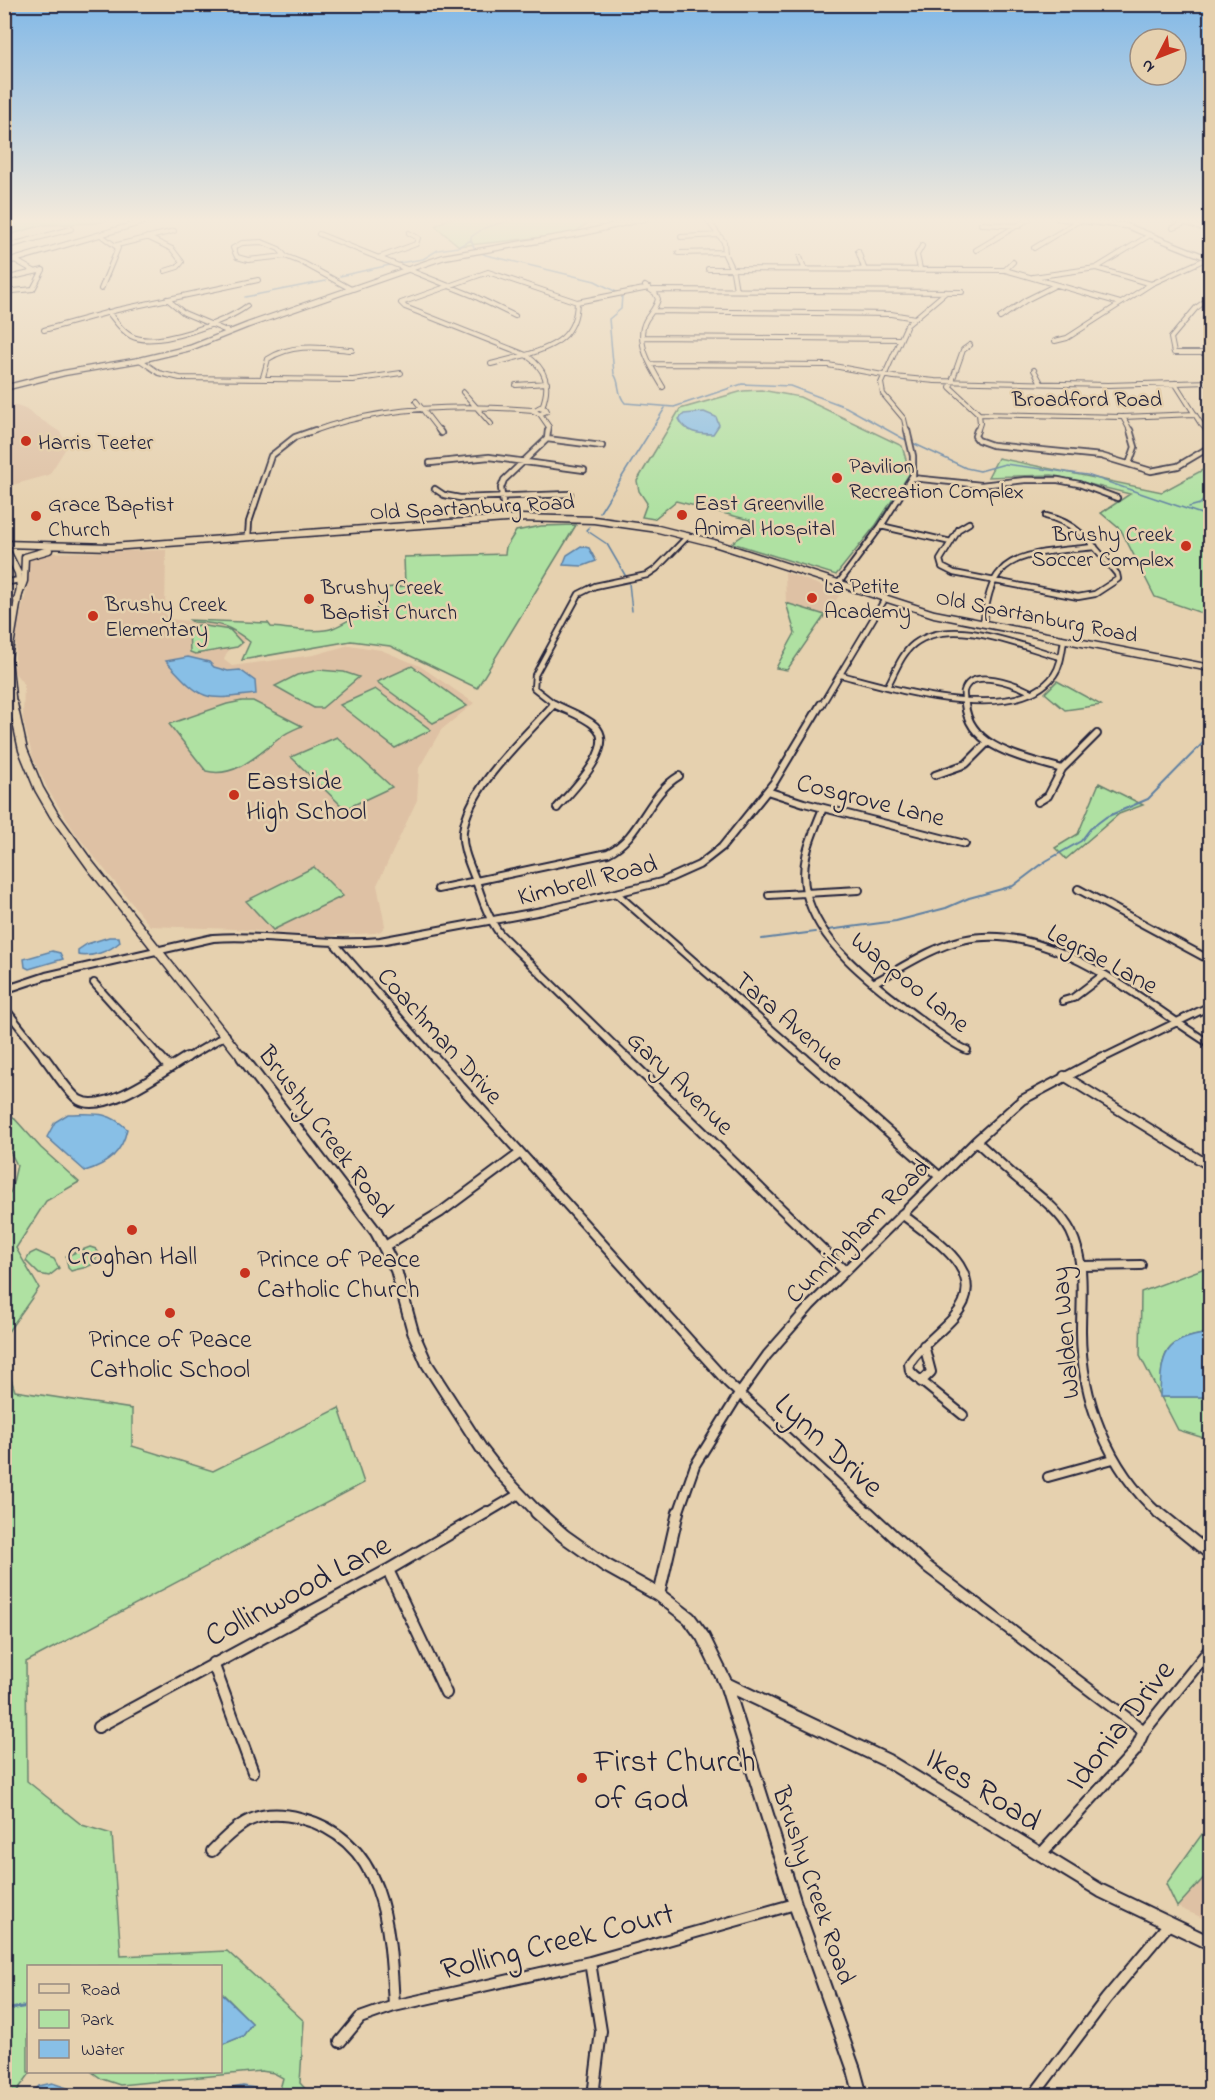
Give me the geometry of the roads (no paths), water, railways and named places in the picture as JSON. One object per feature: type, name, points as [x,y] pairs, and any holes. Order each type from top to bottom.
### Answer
[{"type":"main road","name":"Old Spartanburg Road","points":[[4,544],[85,547],[505,519],[594,520],[639,525],[688,536],[934,614],[1210,668]]},
{"type":"main road","points":[[17,600],[24,580],[25,557],[38,552],[85,547]]},
{"type":"street","points":[[44,330],[94,316]]},
{"type":"street","points":[[112,316],[130,336],[142,340],[165,338],[227,316]]},
{"type":"street","points":[[191,316],[229,332]]},
{"type":"street","points":[[4,388],[64,373],[140,360],[190,348],[274,316]]},
{"type":"street","points":[[431,316],[527,355],[543,369],[547,383],[548,394],[542,408]]},
{"type":"street","points":[[491,364],[527,355],[550,346],[568,333],[576,316]]},
{"type":"street","points":[[650,316],[644,324],[643,337],[651,364],[663,387]]},
{"type":"street","points":[[903,316],[915,318]]},
{"type":"street","points":[[838,584],[881,526],[912,478],[914,467],[904,419],[882,392],[881,383],[907,325],[917,316]]},
{"type":"street","points":[[1055,341],[1067,338],[1100,316]]},
{"type":"street","points":[[1189,316],[1171,338],[1174,353],[1210,353]]},
{"type":"street","points":[[643,337],[900,339]]},
{"type":"street","points":[[970,345],[963,350],[950,387],[953,393],[979,414],[980,423],[975,436],[981,442],[1009,448],[1101,456],[1146,470],[1165,470],[1186,462],[1210,447]]},
{"type":"street","points":[[263,377],[268,359],[283,351],[303,348],[352,350]]},
{"type":"street","points":[[140,360],[159,373],[173,378],[263,377],[353,380],[401,373]]},
{"type":"street","points":[[651,364],[828,365],[884,375],[951,381],[1108,385],[1210,382]]},
{"type":"street","points":[[1034,370],[1041,383]]},
{"type":"street","points":[[516,385],[547,383]]},
{"type":"street","points":[[1175,383],[1203,427],[1210,433]]},
{"type":"street","points":[[464,392],[491,424]]},
{"type":"street","points":[[416,401],[441,433]]},
{"type":"street","points":[[248,537],[247,528],[263,483],[266,467],[280,447],[310,432],[344,422],[476,407],[533,410],[542,408],[547,411],[540,414]]},
{"type":"street","points":[[505,519],[502,497],[504,480],[547,439],[549,428],[540,414],[533,410]]},
{"type":"street","name":"Broadford Road","points":[[979,414],[1123,417],[1195,414]]},
{"type":"street","points":[[1123,417],[1135,443],[1135,456],[1129,464]]},
{"type":"street","points":[[547,439],[602,446]]},
{"type":"street","points":[[430,463],[481,457],[584,470]]},
{"type":"street","points":[[912,478],[981,485],[1025,480],[1058,480],[1079,484],[1117,498]]},
{"type":"street","points":[[435,489],[444,495],[456,498],[570,494]]},
{"type":"street","points":[[969,523],[959,529],[951,542],[940,560],[942,567],[961,575],[1075,597],[1092,595],[1119,578],[1076,526],[1062,519],[1046,516]]},
{"type":"street","points":[[881,526],[951,542]]},
{"type":"street","points":[[557,808],[599,754],[603,740],[601,734],[591,723],[554,705],[537,693],[533,680],[575,597],[590,587],[647,575],[656,569],[688,536]]},
{"type":"street","name":"Brushy Creek Road","points":[[4,544],[19,580],[7,681],[23,750],[39,789],[54,815],[90,865],[226,1035],[385,1246],[396,1270],[414,1332],[427,1364],[481,1448],[519,1494],[547,1523],[582,1550],[659,1595],[689,1618],[698,1631],[726,1684],[795,1904],[854,2070],[861,2096]]},
{"type":"street","points":[[983,624],[1002,569],[1019,559],[1095,547]]},
{"type":"street","points":[[4,583],[19,580]]},
{"type":"street","name":"Kimbrell Road","points":[[4,990],[46,976],[222,937],[333,942],[380,941],[490,922],[661,882],[699,865],[722,847],[767,791],[841,675],[885,599]]},
{"type":"street","points":[[887,687],[910,648],[922,639],[939,634],[960,633],[988,637],[1060,657]]},
{"type":"street","points":[[841,675],[943,700],[997,701],[1031,692],[1052,679],[1058,670],[1064,640]]},
{"type":"street","points":[[1031,692],[1013,683],[982,679],[970,682],[965,687],[966,713],[969,723],[988,742],[1008,752],[1062,769]]},
{"type":"street","points":[[490,922],[463,844],[467,814],[477,795],[554,705]]},
{"type":"street","points":[[1038,801],[1051,794],[1062,769],[1097,734]]},
{"type":"street","points":[[935,776],[966,764],[988,742]]},
{"type":"street","points":[[438,889],[587,859],[609,852],[622,843],[665,784],[679,776]]},
{"type":"street","name":"Cosgrove Lane","points":[[767,791],[823,808],[965,844]]},
{"type":"street","name":"Wappoo Lane","points":[[823,808],[804,857],[804,882],[813,912],[827,936],[848,959],[875,982],[953,1044],[967,1050]]},
{"type":"street","points":[[1078,889],[1210,960]]},
{"type":"street","points":[[769,895],[859,891]]},
{"type":"street","name":"Tara Avenue","points":[[616,893],[939,1176]]},
{"type":"street","name":"Gary Avenue","points":[[490,922],[844,1270]]},
{"type":"street","name":"Legrae Lane","points":[[875,982],[958,942],[992,936],[1018,938],[1044,945],[1144,999],[1210,1044]]},
{"type":"street","name":"Coachman Drive","points":[[333,942],[519,1154]]},
{"type":"street","points":[[1063,1001],[1073,998],[1102,976]]},
{"type":"street","points":[[94,983],[169,1067]]},
{"type":"street","points":[[4,999],[12,987]]},
{"type":"street","name":"Cunningham Road","points":[[659,1595],[684,1492],[706,1445],[739,1394],[791,1326],[939,1176],[1023,1100],[1064,1076],[1210,1006]]},
{"type":"street","points":[[4,1007],[82,1102],[92,1104],[106,1102],[226,1035]]},
{"type":"street","points":[[1064,1076],[1210,1166]]},
{"type":"street","name":"Walden Way","points":[[976,1141],[1059,1215],[1071,1232],[1082,1266],[1083,1380],[1090,1407],[1113,1459],[1154,1508],[1210,1554]]},
{"type":"street","points":[[385,1246],[441,1212],[519,1154]]},
{"type":"street","name":"Lynn Drive","points":[[519,1154],[739,1394],[924,1565],[1144,1731]]},
{"type":"street","points":[[902,1214],[952,1257],[965,1274],[969,1286],[968,1298],[962,1308],[924,1345],[909,1364],[910,1371],[921,1382],[963,1415]]},
{"type":"street","points":[[1082,1266],[1141,1265]]},
{"type":"street","points":[[921,1382],[931,1372],[924,1345]]},
{"type":"street","points":[[1048,1477],[1113,1459]]},
{"type":"street","name":"Collinwood Lane","points":[[98,1727],[388,1570],[519,1494]]},
{"type":"street","points":[[388,1570],[446,1693]]},
{"type":"street","name":"Idonia Drive","points":[[1041,1854],[1130,1758],[1141,1742],[1144,1731],[1210,1649]]},
{"type":"street","points":[[213,1663],[253,1772]]},
{"type":"street","name":"Ikes Road","points":[[726,1684],[924,1780],[1101,1891],[1168,1925],[1210,1943]]},
{"type":"street","points":[[212,1851],[235,1828],[272,1816],[298,1816],[320,1824],[355,1849],[372,1875],[388,1926],[394,2006]]},
{"type":"street","name":"Rolling Creek Court","points":[[340,2042],[360,2018],[394,2006],[590,1962],[795,1904]]},
{"type":"street","points":[[1033,2096],[1106,1999],[1168,1925]]},
{"type":"street","points":[[590,1962],[601,2031],[593,2096]]},
{"type":"water","points":[[704,412],[716,417],[719,425],[713,434],[689,430],[679,419],[684,414]]},
{"type":"water","points":[[581,546],[589,548],[596,561],[583,566],[563,565],[567,555]]},
{"type":"water","points":[[188,657],[209,662],[214,667],[228,671],[240,670],[255,681],[256,694],[214,697],[196,691],[166,661]]},
{"type":"water","points":[[109,937],[119,937],[120,942],[100,953],[89,956],[78,955],[78,950],[87,944]]},
{"type":"water","points":[[52,951],[60,953],[63,959],[29,969],[25,967],[24,959]]},
{"type":"water","points":[[68,1114],[100,1114],[120,1123],[127,1129],[122,1145],[107,1161],[85,1171],[47,1137],[55,1122]]},
{"type":"water","points":[[1210,1333],[1210,1397],[1160,1397],[1162,1369],[1168,1351],[1183,1339]]},
{"type":"water","points":[[222,1994],[252,2023],[243,2036],[222,2045]]},
{"type":"water","points":[[52,2083],[67,2088],[77,2095],[30,2095],[39,2086]]},
{"type":"water","points":[[243,2086],[255,2088],[258,2095],[192,2095]]},
{"type":"waterway","points":[[613,316],[609,319],[614,374],[620,396],[625,403],[674,407],[742,384],[790,386],[846,407],[902,438],[966,468],[980,471],[1005,464],[1087,475],[1210,517]]},
{"type":"waterway","points":[[600,512],[665,408]]},
{"type":"waterway","points":[[1189,507],[1200,504],[1210,493]]},
{"type":"waterway","points":[[589,527],[586,530],[607,544],[625,575]]},
{"type":"waterway","points":[[629,583],[632,611]]},
{"type":"waterway","points":[[828,930],[896,921],[946,908],[969,898],[1013,886],[1046,861],[1081,841],[1090,829],[1106,817],[1148,799],[1205,741]]},
{"type":"waterway","points":[[762,939],[815,932]]},
{"type":"waterway","points":[[4,2010],[27,2006]]},
{"type":"place","name":"Harris Teeter","points":[[26,441]]},
{"type":"place","name":"Pavilion Recreation Complex","points":[[837,478]]},
{"type":"place","name":"East Greenville Animal Hospital","points":[[682,515]]},
{"type":"place","name":"Grace Baptist Church","points":[[36,516]]},
{"type":"place","name":"Brushy Creek Soccer Complex","points":[[1186,546]]},
{"type":"place","name":"La Petite Academy","points":[[812,598]]},
{"type":"place","name":"Brushy Creek Baptist Church","points":[[309,599]]},
{"type":"place","name":"Brushy Creek Elementary","points":[[93,616]]},
{"type":"place","name":"Eastside High School","points":[[234,795]]},
{"type":"place","name":"Croghan Hall","points":[[132,1230]]},
{"type":"place","name":"Prince of Peace Catholic Church","points":[[245,1273]]},
{"type":"place","name":"Prince of Peace Catholic School","points":[[170,1313]]},
{"type":"place","name":"First Church of God","points":[[582,1778]]}]
